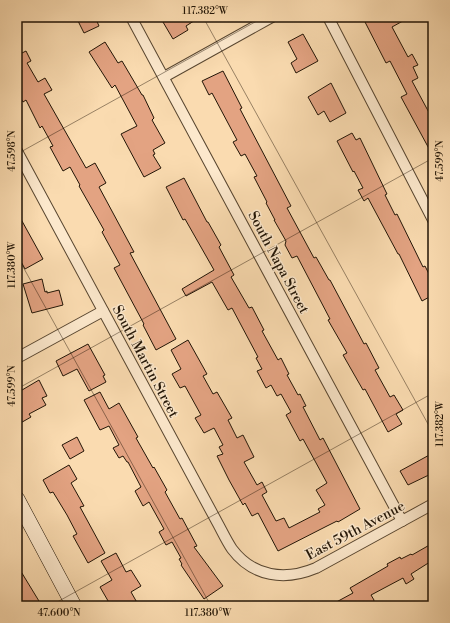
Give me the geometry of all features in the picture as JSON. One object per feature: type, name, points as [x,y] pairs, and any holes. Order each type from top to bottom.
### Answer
[{"type":"street","name":"South Napa Street","points":[[131,17],[402,521]]},
{"type":"street","points":[[164,77],[272,17]]},
{"type":"street","points":[[328,17],[433,220]]},
{"type":"street","name":"South Martin Street","points":[[17,151],[232,548],[241,559],[264,572]]},
{"type":"street","points":[[17,358],[103,311]]},
{"type":"street","points":[[17,499],[74,606]]},
{"type":"street","name":"East 59th Avenue","points":[[264,572],[279,576],[304,573],[316,568],[433,504]]},
{"type":"building","points":[[76,17],[95,17],[99,26],[84,33]]},
{"type":"building","points":[[160,17],[200,17],[186,26],[188,30],[173,39]]},
{"type":"building","points":[[365,17],[410,17],[392,27],[408,57],[412,54],[418,65],[413,67],[418,78],[412,81],[433,120],[433,156],[401,97],[407,94],[390,61],[386,63],[365,22],[367,21]]},
{"type":"building","points":[[303,34],[318,61],[296,73],[291,63],[297,59],[288,42]]},
{"type":"building","points":[[105,42],[118,63],[122,61],[143,95],[154,118],[152,120],[165,143],[153,150],[155,154],[153,155],[161,168],[144,177],[121,134],[137,126],[115,85],[112,88],[89,52]]},
{"type":"building","points":[[17,44],[22,53],[26,51],[31,61],[27,63],[38,82],[45,78],[52,90],[44,94],[86,168],[95,163],[106,183],[99,187],[134,252],[130,253],[176,339],[156,350],[114,268],[120,265],[102,232],[104,230],[79,186],[80,185],[70,167],[63,171],[50,147],[53,146],[42,126],[40,128],[26,100],[23,102],[17,92]]},
{"type":"building","points":[[223,71],[242,108],[240,109],[291,206],[287,208],[314,258],[316,257],[330,280],[364,344],[366,343],[379,368],[375,370],[390,397],[394,395],[403,410],[396,414],[402,424],[388,432],[365,389],[363,390],[343,355],[347,353],[328,320],[330,319],[297,256],[292,258],[285,245],[286,241],[274,220],[266,203],[267,202],[254,177],[257,176],[245,154],[241,156],[233,142],[237,140],[212,93],[209,95],[202,81]]},
{"type":"building","points":[[331,83],[346,113],[330,122],[324,111],[318,115],[308,97]]},
{"type":"building","points":[[352,133],[356,140],[360,138],[387,194],[385,195],[395,215],[397,214],[423,267],[425,266],[433,282],[433,295],[422,301],[399,254],[368,198],[364,201],[358,190],[363,188],[337,141]]},
{"type":"building","points":[[184,178],[221,245],[219,247],[234,275],[231,277],[249,308],[252,307],[264,330],[262,331],[278,360],[281,358],[289,374],[287,375],[306,406],[303,407],[320,440],[323,438],[360,509],[338,522],[337,521],[278,551],[258,513],[252,516],[245,503],[243,505],[229,480],[217,456],[223,454],[219,447],[223,445],[214,428],[204,433],[195,418],[201,415],[185,386],[180,388],[172,374],[181,369],[171,350],[188,340],[207,374],[203,376],[213,394],[217,392],[232,418],[228,420],[237,438],[243,435],[254,457],[244,462],[257,485],[262,482],[267,492],[262,495],[276,521],[284,518],[289,528],[320,512],[318,509],[325,505],[316,490],[327,483],[303,439],[300,441],[286,415],[291,412],[281,394],[277,396],[271,385],[266,388],[257,371],[262,369],[256,358],[258,357],[232,308],[228,310],[212,282],[186,296],[182,289],[214,270],[185,219],[183,220],[166,187]]},
{"type":"building","points":[[17,212],[43,259],[25,269],[17,254]]},
{"type":"building","points":[[42,279],[45,292],[47,291],[47,293],[59,290],[63,305],[32,313],[23,284]]},
{"type":"building","points":[[88,344],[105,375],[103,376],[106,382],[89,391],[77,369],[63,376],[56,361]]},
{"type":"building","points":[[39,380],[47,396],[42,398],[46,405],[29,414],[31,417],[17,425],[17,393]]},
{"type":"building","points":[[100,392],[109,409],[119,403],[138,437],[136,438],[167,490],[165,492],[180,519],[182,518],[197,546],[194,547],[223,586],[204,599],[181,565],[182,564],[179,559],[181,558],[172,542],[166,545],[159,532],[164,529],[149,502],[143,506],[135,491],[141,487],[128,462],[123,456],[119,458],[113,448],[119,445],[109,426],[100,430],[84,400]]},
{"type":"building","points":[[77,437],[84,451],[70,459],[62,445]]},
{"type":"building","points":[[433,453],[433,473],[408,485],[400,471]]},
{"type":"building","points":[[69,465],[77,479],[71,483],[84,506],[80,507],[105,553],[88,563],[73,536],[77,534],[67,515],[53,492],[50,493],[43,480]]},
{"type":"building","points":[[433,543],[433,560],[411,574],[414,579],[406,584],[403,578],[371,595],[374,600],[373,604],[369,606],[329,606],[353,593],[350,588],[388,566],[387,564],[400,557],[401,559],[411,554],[412,555]]},
{"type":"building","points":[[116,553],[126,572],[131,570],[141,586],[131,592],[139,606],[111,606],[100,587],[112,580],[101,561]]},
{"type":"building","points":[[17,565],[42,606],[17,606]]}]
